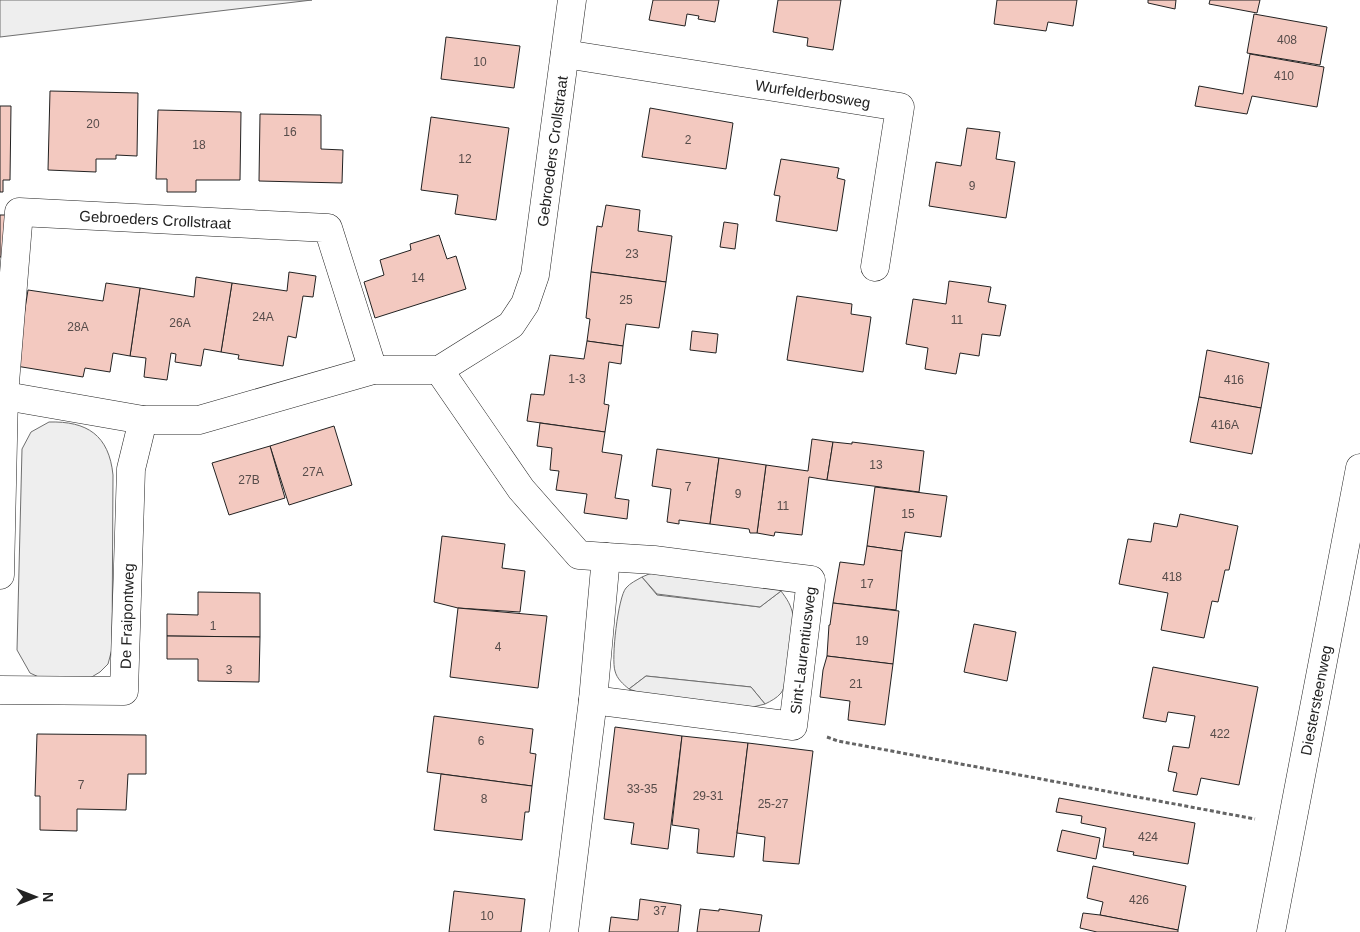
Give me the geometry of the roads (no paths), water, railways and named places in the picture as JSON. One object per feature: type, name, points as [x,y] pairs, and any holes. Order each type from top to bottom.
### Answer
[{"type":"street","name":"Gebroeders Crollstraat","points":[[438,370],[511,325],[525,304],[535,275],[572,0]]},
{"type":"street","name":"Wurfelderbosweg","points":[[566,54],[900,106],[875,267]]},
{"type":"street","name":"Gebroeders Crollstraat","points":[[2,395],[20,212],[328,228],[373,370]]},
{"type":"street","points":[[0,575],[2,395],[143,420],[199,420],[373,370],[438,370]]},
{"type":"street","name":"Sint-Laurentiusweg","points":[[438,370],[521,489],[579,555],[654,560],[811,580],[793,726],[592,700]]},
{"type":"street","name":"De Fraipontweg","points":[[0,690],[124,691],[131,469],[143,420]]},
{"type":"street","name":"Diestersteenweg","points":[[1271,932],[1360,468]]},
{"type":"street","points":[[564,932],[592,700],[606,557]]}]
